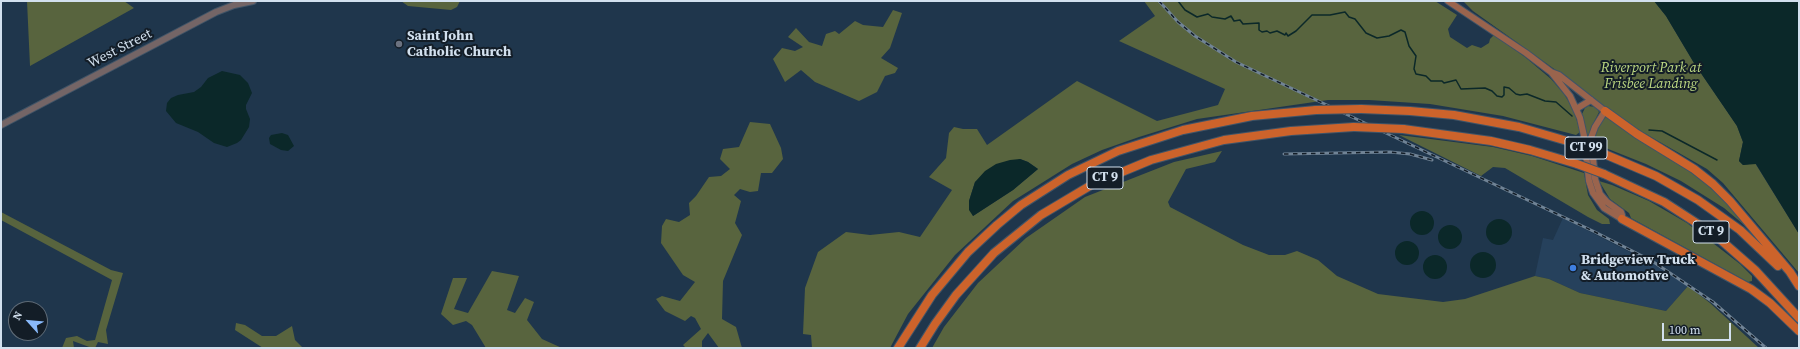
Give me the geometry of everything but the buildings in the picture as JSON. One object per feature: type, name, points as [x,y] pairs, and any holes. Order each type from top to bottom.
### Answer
[{"type":"highway","name":"CT 9","points":[[898,348],[932,294],[968,252],[1021,205],[1068,175],[1122,150],[1189,129],[1252,116],[1316,110],[1410,110],[1460,116],[1525,129],[1574,143],[1602,153],[1661,179],[1709,207],[1760,248],[1799,287]]},
{"type":"highway","points":[[1605,111],[1637,134],[1694,169],[1713,184],[1730,201],[1785,266],[1799,287]]},
{"type":"highway","name":"CT 9","points":[[920,348],[948,305],[973,274],[994,253],[1041,215],[1093,184],[1151,160],[1224,140],[1291,131],[1354,127],[1403,129],[1501,143],[1577,164],[1604,174],[1660,200],[1711,232],[1755,270],[1799,318]]},
{"type":"highway","points":[[1622,219],[1751,289],[1770,303],[1799,331]]},
{"type":"main road","name":"West Street","points":[[1,125],[216,12],[234,5],[253,1]]},
{"type":"main road","name":"CT 99","points":[[1448,1],[1518,47],[1551,72],[1567,93],[1576,109],[1584,133],[1589,181],[1593,193],[1604,208],[1622,219]]},
{"type":"main road","name":"CT 99","points":[[1551,72],[1559,75],[1605,111]]},
{"type":"main road","points":[[1576,109],[1591,100]]},
{"type":"main road","points":[[1605,111],[1595,126],[1591,138],[1595,180],[1600,194],[1607,202],[1621,212],[1622,219]]},
{"type":"shaded area","points":[[1654,1],[1799,1],[1799,234],[1756,164],[1743,165],[1739,161],[1743,142],[1737,126],[1694,63],[1666,16]]},
{"type":"shaded area","points":[[222,71],[240,75],[248,83],[252,93],[246,105],[250,119],[249,127],[241,140],[227,147],[214,143],[198,132],[176,123],[166,111],[167,103],[171,98],[194,92],[201,87],[208,78]]},
{"type":"shaded area","points":[[282,133],[288,135],[294,146],[288,151],[281,150],[270,144],[269,138],[271,135]]},
{"type":"shaded area","points":[[1020,159],[1028,162],[1038,169],[1013,190],[973,216],[969,210],[969,201],[975,182],[985,171],[996,164]]},
{"type":"shaded area","points":[[1417,211],[1427,211],[1434,218],[1434,228],[1427,235],[1417,235],[1410,228],[1410,218]]},
{"type":"shaded area","points":[[1563,218],[1653,264],[1688,286],[1666,311],[1580,293],[1549,279],[1535,276],[1543,238],[1553,240]]},
{"type":"shaded area","points":[[1499,219],[1508,223],[1512,232],[1508,241],[1499,245],[1490,241],[1486,232],[1490,223]]},
{"type":"shaded area","points":[[1445,225],[1455,225],[1462,232],[1462,242],[1455,249],[1445,249],[1438,242],[1438,232]]},
{"type":"shaded area","points":[[1402,241],[1412,241],[1419,248],[1419,258],[1412,265],[1402,265],[1395,258],[1395,248]]},
{"type":"shaded area","points":[[1483,252],[1492,256],[1496,265],[1492,274],[1483,278],[1474,274],[1470,265],[1474,256]]},
{"type":"shaded area","points":[[1430,255],[1440,255],[1447,262],[1447,272],[1440,279],[1430,279],[1423,272],[1423,262]]},
{"type":"green space","points":[[27,1],[124,1],[134,8],[30,66]]},
{"type":"green space","points":[[401,1],[460,1],[457,7],[451,10],[408,6]]},
{"type":"green space","points":[[1144,1],[1435,1],[1457,15],[1448,29],[1450,37],[1467,48],[1472,45],[1481,48],[1489,43],[1490,39],[1494,35],[1525,57],[1551,79],[1564,94],[1574,110],[1580,132],[1576,135],[1503,116],[1430,104],[1369,100],[1328,100],[1197,119],[1102,150],[1072,164],[1013,201],[955,255],[908,314],[890,348],[812,348],[811,335],[803,334],[805,288],[818,252],[846,232],[870,235],[899,232],[920,237],[952,190],[929,177],[946,158],[949,133],[954,127],[963,129],[977,129],[987,145],[1077,81],[1157,121],[1218,105],[1225,89],[1119,41],[1155,16]],"holes":[[[1020,159],[1028,162],[1038,169],[1013,190],[973,216],[969,201],[975,182]]]},
{"type":"green space","name":"Riverport Park at Frisbee Landing","points":[[1463,1],[1654,1],[1666,16],[1694,63],[1737,126],[1743,142],[1739,161],[1743,165],[1755,163],[1799,234],[1799,273],[1723,183],[1707,169],[1637,129],[1613,113],[1473,11]]},
{"type":"green space","points":[[893,10],[902,13],[890,48],[881,58],[898,68],[895,73],[885,76],[877,92],[859,101],[815,82],[801,70],[785,82],[773,59],[782,48],[795,51],[803,47],[788,37],[796,28],[809,42],[822,46],[826,34],[835,31],[839,34],[855,21],[863,25],[883,27]]},
{"type":"green space","points":[[1588,106],[1596,107],[1599,112],[1593,124],[1588,142],[1582,114]]},
{"type":"green space","points":[[1606,114],[1717,190],[1749,229],[1724,208],[1681,181],[1646,164],[1593,143],[1597,128]]},
{"type":"green space","points":[[750,122],[770,124],[781,148],[783,159],[772,173],[761,173],[758,191],[750,192],[740,189],[734,195],[741,201],[735,223],[742,235],[723,281],[722,319],[736,327],[742,348],[719,348],[708,333],[702,341],[702,348],[686,348],[683,345],[701,329],[695,318],[691,316],[685,321],[665,311],[656,299],[662,296],[680,301],[695,282],[683,275],[661,243],[662,226],[666,219],[679,222],[690,215],[689,203],[696,196],[709,177],[721,176],[730,169],[720,159],[723,149],[739,147]]},
{"type":"green space","points":[[1399,135],[1493,147],[1532,156],[1584,173],[1588,195],[1597,210],[1609,219],[1610,224],[1602,224],[1588,217],[1505,168],[1493,167],[1481,176]]},
{"type":"green space","points":[[1222,151],[1215,162],[1186,169],[1168,202],[1170,207],[1243,245],[1269,255],[1285,255],[1297,251],[1318,260],[1337,276],[1378,294],[1443,302],[1465,299],[1535,276],[1549,279],[1580,293],[1666,311],[1688,286],[1710,303],[1759,348],[932,348],[944,327],[978,283],[1026,238],[1085,197],[1174,162]]},
{"type":"green space","points":[[1599,181],[1649,201],[1687,223],[1740,264],[1752,276],[1752,281],[1748,282],[1631,218],[1629,213],[1610,199]]},
{"type":"green space","points":[[1,212],[111,270],[123,273],[106,330],[108,344],[98,342],[95,348],[92,348],[73,341],[74,348],[62,348],[66,338],[77,336],[87,341],[95,340],[112,280],[1,220]]},
{"type":"green space","points":[[492,271],[519,276],[507,310],[515,313],[525,298],[534,302],[527,320],[542,339],[562,348],[486,348],[472,325],[466,321],[453,325],[441,314],[453,278],[467,278],[454,309],[468,313]]},
{"type":"green space","points":[[236,323],[245,325],[262,336],[276,336],[292,326],[295,340],[303,348],[263,348],[235,330]]},
{"type":"waterway","points":[[1178,1],[1185,10],[1197,17],[1208,14],[1212,17],[1225,19],[1231,16],[1234,21],[1240,20],[1243,24],[1259,23],[1259,30],[1262,32],[1267,31],[1270,33],[1277,31],[1285,35],[1286,33],[1288,36],[1296,31],[1312,15],[1330,15],[1345,12],[1349,17],[1355,19],[1366,33],[1377,38],[1389,36],[1401,30],[1405,32],[1409,46],[1416,56],[1414,69],[1416,74],[1426,76],[1431,81],[1442,81],[1444,83],[1456,80],[1461,89],[1485,88],[1492,91],[1497,96],[1502,97],[1504,95],[1504,87],[1509,88],[1516,94],[1527,94],[1545,101],[1556,102],[1572,116]]},
{"type":"waterway","points":[[1649,130],[1662,131],[1717,160]]},
{"type":"railway","points":[[1159,1],[1178,22],[1195,36],[1236,62],[1595,232],[1652,261],[1713,302],[1766,348]]},
{"type":"railway","points":[[1284,154],[1390,152],[1410,154],[1432,160]]},
{"type":"place","name":"Saint John Catholic Church","points":[[399,44]]},
{"type":"place","name":"Bridgeview Truck & Automotive","points":[[1573,268]]}]
